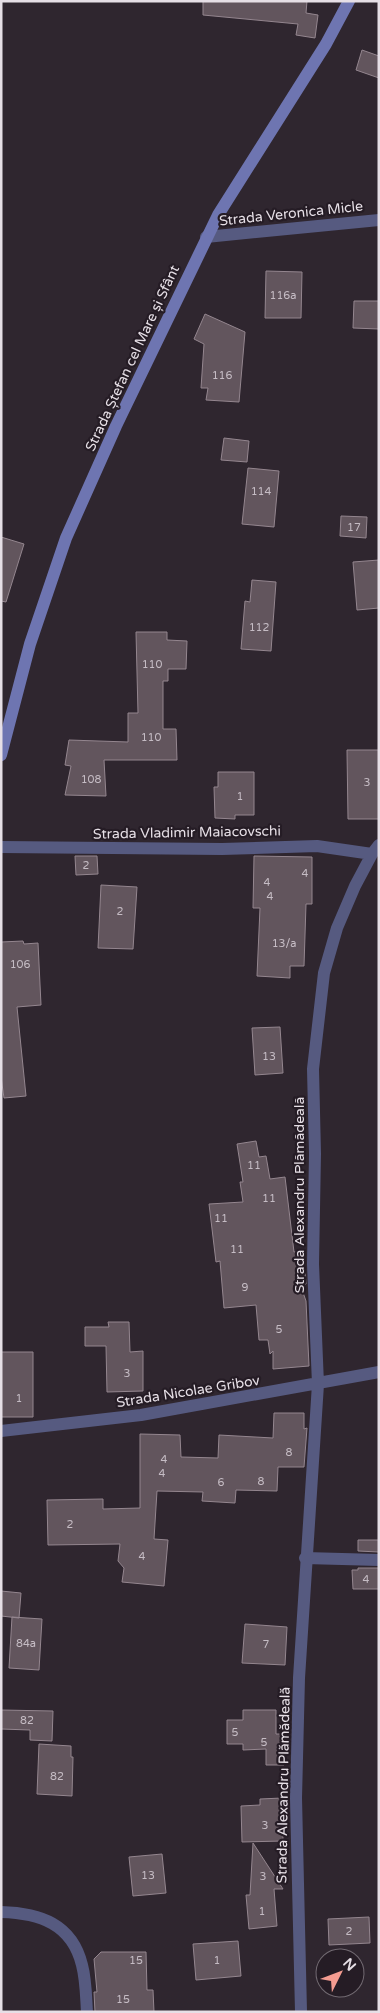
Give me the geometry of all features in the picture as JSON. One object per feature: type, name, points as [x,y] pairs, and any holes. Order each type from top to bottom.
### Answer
[{"type":"street","name":"Strada Ștefan cel Mare și Sfânt","points":[[1,755],[30,644],[66,538],[116,426],[218,215],[326,44],[349,1]]},
{"type":"street","name":"Strada Veronica Micle","points":[[206,237],[379,220]]},
{"type":"street","name":"Strada Vladimir Maiacovschi","points":[[1,848],[222,849],[317,846],[375,850]]},
{"type":"street","name":"Strada Alexandru Plămădeală","points":[[301,2012],[296,1798],[299,1678],[305,1558],[318,1384],[313,1264],[315,1154],[313,1069],[324,972],[337,928],[375,850]]},
{"type":"street","name":"Strada Nicolae Gribov","points":[[1,1430],[141,1415],[379,1372]]},
{"type":"street","points":[[305,1558],[379,1560]]},
{"type":"street","points":[[1,1912],[36,1916],[54,1922],[67,1934],[78,1951],[83,1966],[87,2012]]},
{"type":"building","points":[[203,1],[307,1],[306,13],[318,15],[315,38],[296,35],[298,24],[203,15]]},
{"type":"building","points":[[362,50],[379,56],[379,78],[356,70]]},
{"type":"building","points":[[266,271],[302,272],[301,318],[265,318]]},
{"type":"building","points":[[354,301],[379,301],[379,329],[353,328]]},
{"type":"building","points":[[205,314],[245,332],[239,402],[206,400],[208,388],[201,388],[204,344],[194,339]]},
{"type":"building","points":[[224,438],[249,441],[247,462],[221,460]]},
{"type":"building","points":[[248,468],[279,471],[274,527],[242,524]]},
{"type":"building","points":[[341,516],[367,517],[366,538],[340,536]]},
{"type":"building","points":[[1,537],[24,544],[6,602],[1,601]]},
{"type":"building","points":[[379,560],[379,608],[357,610],[353,562]]},
{"type":"building","points":[[252,580],[276,582],[271,651],[241,649],[245,601],[250,602]]},
{"type":"building","points":[[136,632],[167,632],[167,640],[187,641],[186,669],[168,669],[168,681],[163,681],[163,729],[176,729],[177,760],[104,760],[106,796],[65,795],[71,766],[65,765],[69,740],[128,742],[128,713],[138,713]]},
{"type":"building","points":[[347,750],[379,750],[379,819],[348,819]]},
{"type":"building","points":[[218,772],[254,772],[254,815],[235,815],[235,819],[215,818],[214,787],[218,787]]},
{"type":"building","points":[[75,856],[97,856],[98,874],[76,875]]},
{"type":"building","points":[[254,856],[312,857],[312,904],[306,904],[304,966],[290,966],[290,978],[257,976],[260,908],[253,908]]},
{"type":"building","points":[[101,885],[137,887],[133,949],[98,948]]},
{"type":"building","points":[[23,941],[24,944],[38,943],[41,1005],[17,1007],[26,1096],[4,1098],[1,1077],[1,942]]},
{"type":"building","points":[[280,1027],[283,1073],[255,1075],[252,1028]]},
{"type":"building","points":[[256,1141],[259,1157],[266,1156],[270,1179],[285,1177],[294,1252],[303,1251],[306,1284],[300,1284],[306,1301],[309,1366],[273,1369],[273,1351],[270,1354],[268,1340],[259,1340],[256,1305],[224,1308],[220,1261],[216,1262],[209,1204],[243,1202],[240,1182],[243,1182],[237,1144]]},
{"type":"building","points":[[108,1322],[129,1322],[130,1352],[143,1351],[143,1391],[107,1392],[106,1346],[85,1346],[85,1327],[109,1327]]},
{"type":"building","points":[[1,1352],[33,1352],[33,1417],[1,1417]]},
{"type":"building","points":[[274,1413],[304,1413],[304,1429],[307,1428],[304,1467],[278,1467],[277,1491],[236,1490],[235,1503],[202,1501],[203,1492],[157,1491],[154,1539],[168,1540],[164,1586],[122,1582],[124,1568],[118,1561],[120,1544],[48,1545],[47,1500],[103,1499],[103,1509],[140,1508],[140,1434],[180,1435],[181,1457],[218,1458],[219,1435],[273,1438]]},
{"type":"building","points":[[358,1540],[379,1540],[379,1552],[358,1551]]},
{"type":"building","points":[[358,1568],[379,1568],[379,1589],[353,1589],[352,1570],[358,1570]]},
{"type":"building","points":[[1,1591],[21,1593],[19,1618],[1,1616]]},
{"type":"building","points":[[12,1617],[42,1619],[39,1670],[9,1668]]},
{"type":"building","points":[[245,1624],[287,1627],[285,1665],[242,1663]]},
{"type":"building","points":[[1,1710],[53,1711],[52,1741],[30,1740],[30,1730],[1,1729]]},
{"type":"building","points":[[243,1710],[276,1710],[276,1734],[284,1734],[284,1765],[266,1765],[266,1749],[243,1750],[243,1744],[227,1744],[227,1720],[243,1720]]},
{"type":"building","points":[[39,1744],[71,1746],[71,1757],[73,1757],[72,1796],[37,1794]]},
{"type":"building","points":[[282,1798],[283,1841],[242,1842],[241,1806],[260,1805],[260,1799]]},
{"type":"building","points":[[253,1843],[283,1889],[274,1889],[277,1926],[249,1929],[246,1895],[250,1895]]},
{"type":"building","points":[[162,1854],[166,1893],[133,1896],[129,1857]]},
{"type":"building","points":[[369,1917],[370,1943],[329,1945],[328,1919]]},
{"type":"building","points":[[238,1941],[241,1976],[196,1980],[193,1944]]},
{"type":"building","points":[[101,1952],[146,1952],[147,1990],[153,1990],[154,2012],[95,2012],[94,1992],[97,1992],[94,1959]]}]
